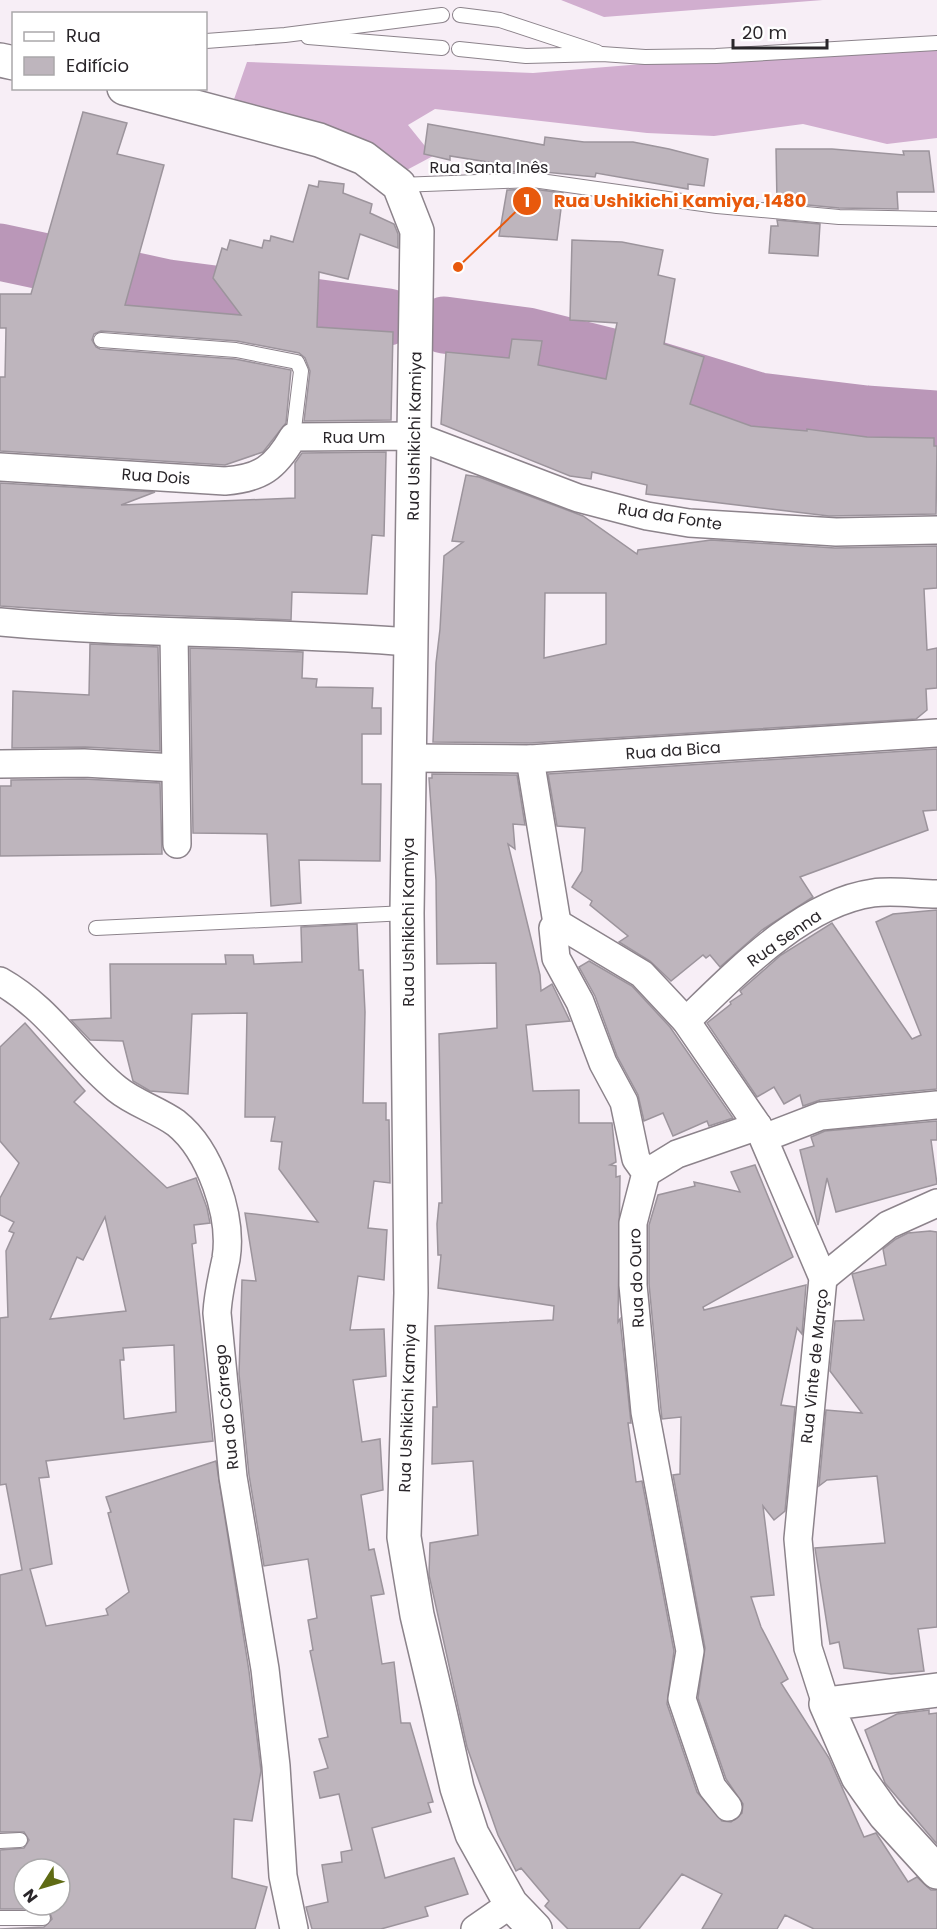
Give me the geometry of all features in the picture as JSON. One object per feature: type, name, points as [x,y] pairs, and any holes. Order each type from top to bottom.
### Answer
[{"type":"main road","name":"Rua Ushikichi Kamiya","points":[[140,91],[319,140],[364,158],[399,186],[417,231],[407,913],[411,1293],[404,1537],[417,1615],[457,1788],[472,1834],[511,1904],[535,1929]]},
{"type":"main road","points":[[826,1704],[937,1690]]},
{"type":"main road","name":"Rua Vinte de Março","points":[[826,1704],[858,1777],[885,1815],[937,1872]]},
{"type":"street","name":"Rua Um","points":[[293,437],[415,436]]},
{"type":"street","name":"Rua da Fonte","points":[[415,436],[579,498],[647,516],[689,523],[757,529],[937,530]]},
{"type":"street","name":"Rua Dois","points":[[0,467],[225,481],[250,479],[265,472],[284,453],[293,437]]},
{"type":"street","points":[[0,622],[66,628],[174,633],[278,634],[410,642]]},
{"type":"street","points":[[174,633],[177,844]]},
{"type":"street","name":"Rua da Bica","points":[[409,758],[530,759],[937,733]]},
{"type":"street","points":[[530,759],[557,923],[553,928],[552,936],[556,958],[580,1002],[603,1063],[624,1102],[636,1159],[646,1173],[677,1154],[821,1116],[937,1105]]},
{"type":"street","points":[[0,764],[84,764],[175,768]]},
{"type":"street","name":"Rua Senna","points":[[686,1021],[735,973],[784,935],[820,911],[871,893],[937,894]]},
{"type":"street","name":"Rua Vinte de Março","points":[[557,923],[642,974],[686,1021],[761,1132],[823,1278],[798,1539],[808,1648],[826,1704]]},
{"type":"street","name":"Rua do Córrego","points":[[0,981],[40,1010],[116,1089],[174,1122],[193,1138],[210,1168],[222,1207],[226,1258],[217,1313],[233,1477],[265,1669],[276,1766],[283,1876],[294,1929]]},
{"type":"street","name":"Rua do Ouro","points":[[646,1173],[633,1223],[633,1285],[645,1412],[690,1651],[682,1699],[712,1786],[729,1807]]},
{"type":"street","points":[[823,1278],[888,1225],[937,1203]]},
{"type":"street","points":[[475,1929],[511,1904]]},
{"type":"lane","points":[[210,41],[285,35],[442,15]]},
{"type":"lane","points":[[460,15],[500,20],[530,28],[602,54]]},
{"type":"lane","points":[[285,35],[442,48]]},
{"type":"lane","points":[[459,49],[526,56],[602,54],[645,57],[716,56],[937,43]]},
{"type":"lane","name":"Rua Santa Inês","points":[[399,186],[533,180],[717,206],[838,217],[937,219]]},
{"type":"lane","points":[[101,340],[236,350],[297,362],[301,372],[293,437]]},
{"type":"lane","points":[[96,928],[407,913]]},
{"type":"lane","points":[[0,1841],[20,1840]]},
{"type":"lane","points":[[0,1918],[43,1918]]},
{"type":"shaded area","points":[[561,0],[823,0],[604,17]]},
{"type":"shaded area","points":[[937,48],[937,138],[887,144],[803,124],[714,136],[647,133],[435,109],[408,125],[433,156],[403,172],[372,142],[232,105],[247,62],[533,73],[788,52]]},
{"type":"building","points":[[83,112],[127,123],[117,154],[164,165],[125,305],[241,315],[213,278],[222,248],[227,250],[230,240],[262,248],[264,240],[270,241],[271,236],[293,242],[309,185],[318,187],[319,181],[344,184],[343,193],[372,204],[370,213],[394,224],[398,234],[398,248],[360,234],[348,279],[319,272],[317,327],[393,332],[391,420],[304,421],[310,371],[305,358],[299,353],[237,341],[101,331],[94,334],[92,340],[100,349],[235,359],[291,370],[286,423],[263,452],[225,465],[0,451],[0,377],[5,377],[6,328],[0,328],[0,294],[31,294]]},
{"type":"building","points":[[428,124],[544,145],[545,137],[584,142],[633,142],[669,149],[708,159],[704,186],[688,184],[688,189],[596,173],[595,177],[534,171],[510,172],[510,168],[506,165],[450,156],[450,160],[424,154]]},
{"type":"building","points":[[776,149],[832,149],[904,155],[903,151],[929,151],[934,192],[897,192],[898,209],[839,208],[777,202]]},
{"type":"building","points":[[533,189],[563,193],[557,240],[499,236],[507,190]]},
{"type":"building","points":[[777,220],[820,224],[818,256],[769,253],[771,226],[778,226]]},
{"type":"building","points":[[572,240],[622,242],[663,250],[658,275],[675,279],[664,344],[704,357],[690,404],[751,426],[807,431],[807,429],[867,437],[934,438],[934,446],[937,446],[936,514],[829,516],[646,494],[647,485],[592,472],[591,479],[570,476],[441,424],[446,352],[509,358],[512,339],[542,341],[538,365],[606,379],[617,323],[570,320]]},
{"type":"building","points":[[386,452],[384,536],[372,535],[367,594],[292,592],[291,620],[104,613],[0,606],[0,483],[155,492],[121,505],[295,498],[295,463],[302,453]]},
{"type":"building","points":[[466,475],[479,477],[583,516],[637,554],[638,550],[711,540],[835,548],[937,546],[937,588],[924,589],[927,650],[937,648],[937,688],[926,689],[927,710],[916,719],[530,743],[433,742],[444,556],[463,542],[452,541]],"holes":[[[545,593],[606,593],[606,644],[544,658]]]},
{"type":"building","points":[[90,644],[158,647],[160,751],[85,747],[12,748],[13,691],[89,695]]},
{"type":"building","points":[[190,648],[303,652],[302,678],[317,679],[316,687],[373,688],[372,708],[381,708],[381,734],[362,734],[362,784],[381,784],[380,861],[299,860],[301,903],[271,906],[267,834],[193,833]]},
{"type":"building","points":[[937,749],[937,810],[923,811],[928,830],[800,877],[813,897],[762,930],[720,967],[710,955],[706,958],[703,955],[671,981],[650,961],[619,942],[628,936],[590,905],[592,901],[572,887],[582,871],[585,828],[557,826],[548,774]]},
{"type":"building","points":[[432,774],[517,775],[525,825],[513,824],[515,849],[508,844],[540,975],[541,991],[552,984],[570,1021],[526,1025],[533,1091],[579,1090],[579,1123],[612,1123],[616,1162],[610,1165],[616,1166],[616,1177],[620,1176],[618,1322],[620,1319],[631,1423],[628,1423],[636,1482],[642,1481],[674,1651],[667,1704],[697,1792],[722,1821],[731,1822],[742,1813],[743,1804],[726,1779],[698,1698],[705,1648],[673,1475],[680,1474],[681,1417],[662,1419],[649,1284],[649,1225],[658,1195],[695,1186],[694,1182],[740,1192],[731,1172],[755,1165],[793,1257],[703,1307],[704,1310],[806,1285],[802,1334],[797,1328],[781,1405],[795,1407],[785,1511],[774,1520],[763,1506],[774,1595],[751,1597],[761,1627],[788,1679],[781,1683],[829,1758],[864,1837],[876,1833],[908,1882],[917,1877],[931,1890],[937,1890],[937,1929],[814,1929],[785,1915],[777,1929],[702,1929],[722,1894],[682,1874],[639,1929],[568,1929],[545,1906],[549,1901],[521,1868],[516,1871],[498,1835],[467,1747],[429,1575],[430,1543],[478,1535],[473,1461],[432,1464],[433,1407],[437,1407],[435,1326],[553,1320],[554,1306],[438,1288],[441,1255],[438,1255],[437,1224],[439,1203],[442,1203],[439,1034],[497,1028],[496,963],[437,964],[436,880],[429,778],[432,778]]},
{"type":"building","points":[[84,779],[160,783],[162,854],[0,856],[0,786],[11,786],[11,780]]},
{"type":"building","points":[[937,910],[937,1089],[820,1100],[803,1106],[800,1095],[784,1104],[774,1087],[757,1097],[707,1023],[742,994],[740,991],[781,955],[832,923],[912,1039],[921,1035],[876,922],[893,914]]},
{"type":"building","points":[[357,924],[359,970],[363,970],[365,1012],[363,1103],[386,1103],[386,1120],[389,1120],[390,1183],[374,1181],[368,1228],[387,1230],[384,1280],[358,1276],[350,1330],[384,1329],[386,1376],[353,1380],[362,1442],[380,1439],[383,1490],[361,1495],[369,1550],[374,1549],[384,1594],[371,1596],[382,1664],[394,1662],[401,1723],[410,1723],[433,1802],[428,1803],[431,1812],[372,1828],[385,1878],[454,1858],[468,1894],[425,1907],[428,1916],[381,1929],[312,1929],[306,1907],[328,1902],[322,1865],[342,1862],[341,1852],[352,1850],[339,1794],[320,1798],[314,1772],[328,1768],[319,1739],[328,1737],[310,1651],[313,1650],[308,1620],[317,1618],[308,1559],[264,1566],[249,1475],[239,1374],[242,1280],[256,1281],[245,1213],[318,1222],[279,1169],[282,1142],[271,1141],[275,1117],[245,1117],[247,1013],[192,1014],[188,1094],[150,1091],[133,1081],[123,1041],[90,1040],[71,1020],[111,1018],[110,964],[226,964],[225,955],[253,955],[254,964],[302,962],[301,927]]},
{"type":"building","points":[[589,961],[632,986],[670,1027],[733,1118],[709,1126],[707,1121],[673,1136],[663,1113],[644,1121],[638,1095],[617,1056],[595,996],[579,967]]},
{"type":"building","points":[[25,1023],[85,1091],[74,1102],[167,1188],[196,1178],[207,1208],[210,1223],[194,1225],[196,1243],[192,1244],[213,1441],[46,1461],[49,1477],[39,1478],[52,1564],[30,1569],[46,1626],[108,1615],[106,1609],[129,1592],[108,1513],[111,1512],[106,1497],[216,1461],[249,1671],[261,1771],[252,1821],[234,1819],[232,1878],[267,1887],[255,1929],[0,1929],[44,1927],[51,1917],[72,1917],[72,1857],[12,1857],[12,1909],[0,1909],[0,1850],[24,1848],[29,1840],[24,1832],[0,1832],[0,1575],[22,1570],[6,1484],[0,1485],[0,1318],[8,1317],[6,1251],[14,1233],[9,1231],[14,1222],[0,1215],[0,1198],[19,1163],[0,1141],[0,1047]],"holes":[[[105,1217],[126,1311],[50,1319],[77,1257],[83,1260]],[[174,1345],[176,1412],[124,1419],[120,1360],[124,1360],[123,1348]]]},
{"type":"building","points":[[937,1121],[937,1140],[931,1140],[937,1184],[836,1212],[827,1178],[818,1225],[800,1150],[814,1146],[811,1137],[825,1131]]},
{"type":"building","points":[[937,1232],[937,1627],[918,1629],[924,1671],[891,1674],[844,1668],[839,1642],[830,1644],[815,1548],[885,1543],[877,1476],[827,1480],[819,1486],[826,1410],[862,1413],[830,1371],[835,1321],[864,1320],[852,1274],[886,1265],[883,1249],[896,1239],[908,1233]]},
{"type":"building","points":[[929,1710],[929,1714],[937,1713],[937,1844],[885,1783],[865,1730],[897,1714]]},
{"type":"waterway","points":[[0,252],[168,288],[388,317]]},
{"type":"waterway","points":[[444,325],[527,336],[631,362],[759,401],[866,414],[937,419]]},
{"type":"place","name":"Rua Ushikichi Kamiya, 1480","points":[[458,267]]}]
